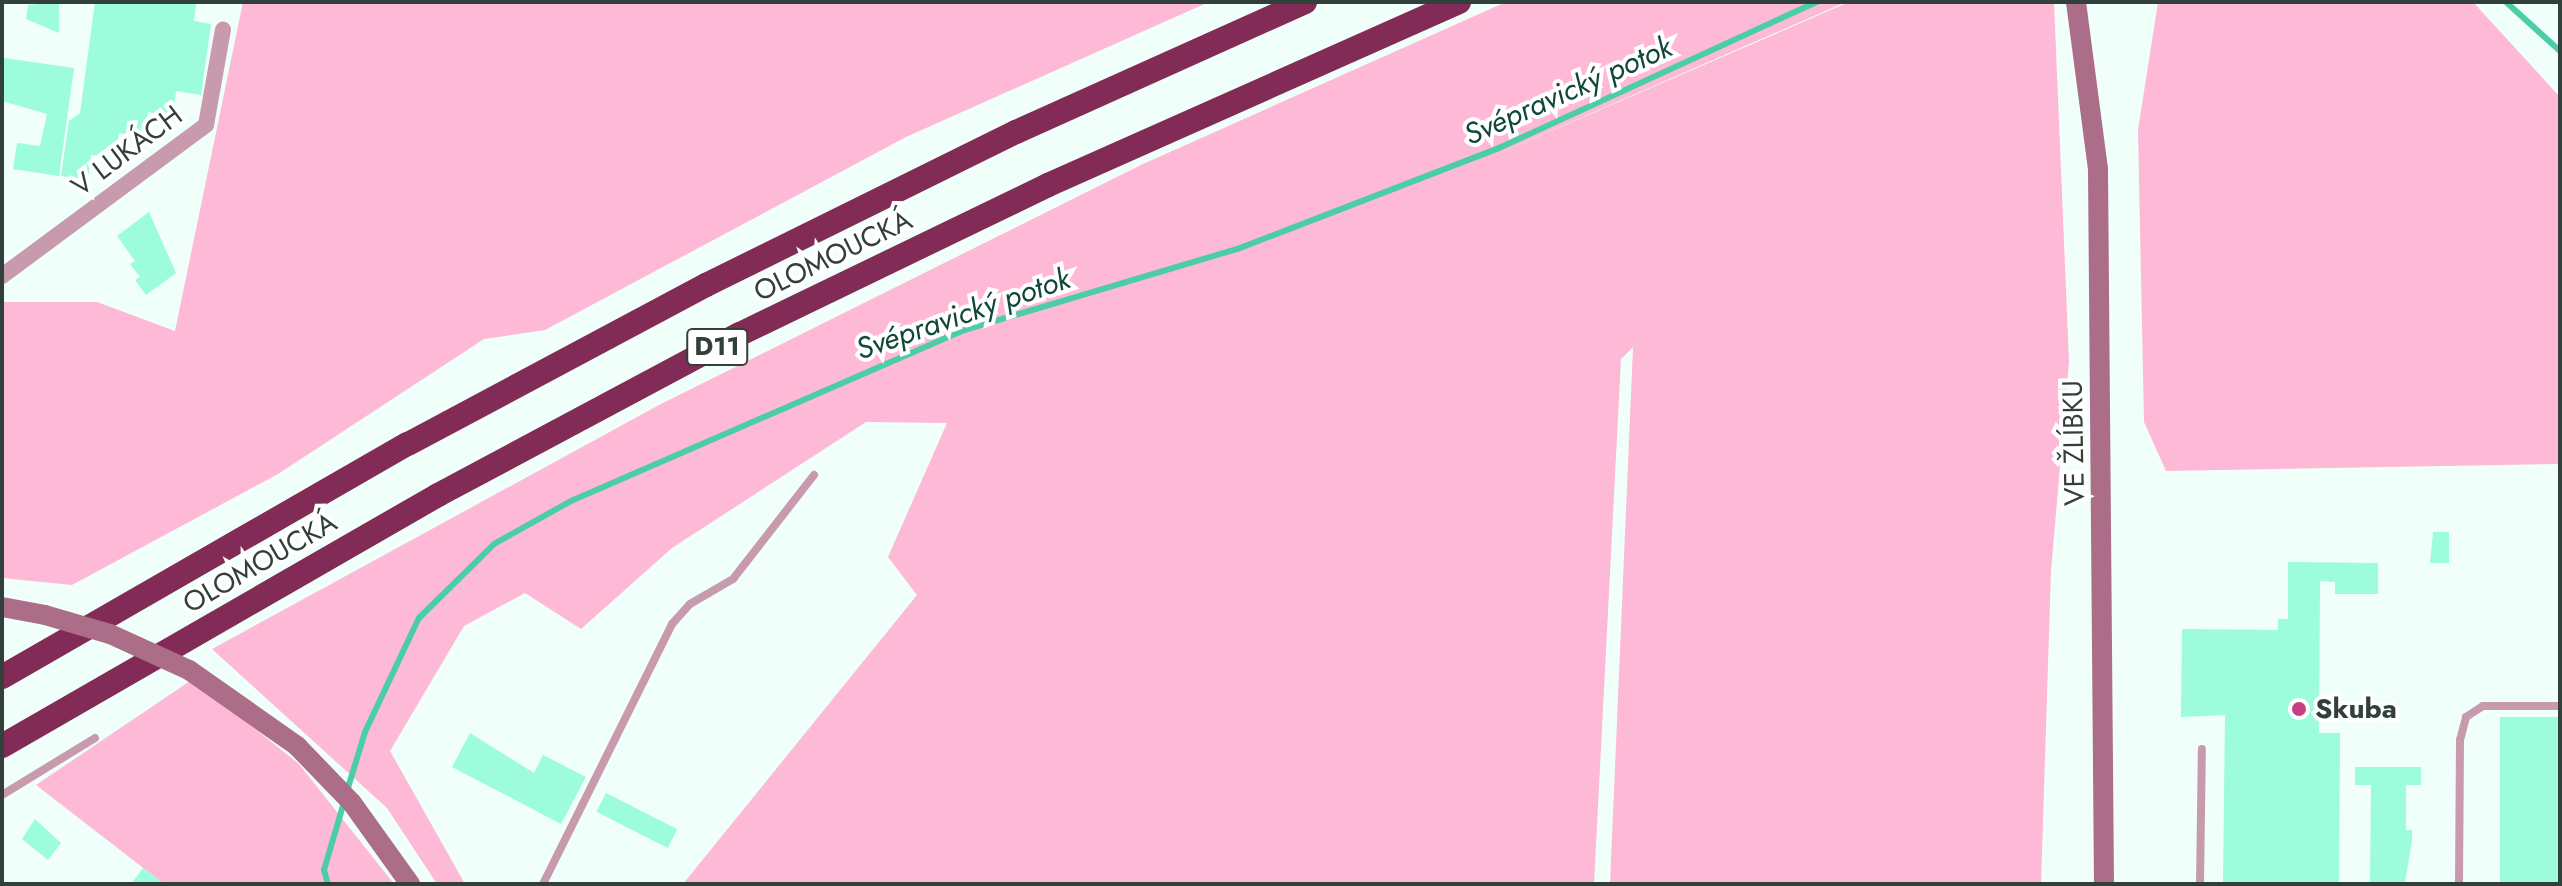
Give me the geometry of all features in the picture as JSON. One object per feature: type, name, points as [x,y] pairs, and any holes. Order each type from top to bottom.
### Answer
[{"type":"highway","name":"OLOMOUCKÁ","points":[[2,677],[408,444],[706,285],[1016,132],[1305,2]]},
{"type":"highway","name":"OLOMOUCKÁ","points":[[2,746],[438,495],[740,334],[1048,185],[1459,2]]},
{"type":"street","name":"VE ŽLÍBKU","points":[[2076,2],[2098,170],[2104,884]]},
{"type":"street","name":"V LUKÁCH","points":[[2,276],[206,125],[223,30]]},
{"type":"street","points":[[2,607],[45,615],[110,634],[189,670],[252,709],[337,784],[410,884]]},
{"type":"lane","points":[[543,884],[672,624],[690,604],[733,579],[814,475]]},
{"type":"lane","points":[[2459,884],[2460,740],[2466,717],[2483,706],[2560,706]]},
{"type":"lane","points":[[2,795],[95,738]]},
{"type":"lane","points":[[2200,884],[2202,749]]},
{"type":"shaded area","points":[[243,2],[1209,2],[906,137],[545,330],[484,339],[278,474],[72,585],[2,578],[2,302],[97,302],[175,331]]},
{"type":"shaded area","points":[[1506,2],[1846,2],[1436,181],[1849,2],[2054,2],[2069,362],[2051,571],[2041,884],[1610,884],[1633,347],[1621,359],[1594,884],[683,884],[917,595],[888,557],[947,423],[866,422],[672,548],[581,629],[525,593],[464,626],[390,751],[465,884],[437,884],[387,808],[212,649],[659,405],[1143,164]]},
{"type":"shaded area","points":[[2158,2],[2473,2],[2560,97],[2560,464],[2166,471],[2144,422],[2138,130]]},
{"type":"shaded area","points":[[193,679],[299,764],[394,884],[164,884],[36,785]]},
{"type":"building","points":[[59,2],[59,33],[26,19],[28,5]]},
{"type":"building","points":[[95,2],[196,4],[194,21],[211,24],[201,95],[176,91],[173,116],[148,112],[144,137],[119,133],[116,158],[91,155],[88,179],[61,176],[69,121],[80,113]]},
{"type":"building","points":[[4,58],[74,68],[59,176],[13,169],[17,143],[40,146],[47,114],[2,101]]},
{"type":"building","points":[[149,212],[176,273],[146,295],[135,280],[140,277],[130,264],[135,261],[117,236]]},
{"type":"building","points":[[2433,532],[2449,532],[2449,563],[2430,563]]},
{"type":"building","points":[[2288,562],[2378,563],[2378,594],[2335,594],[2335,582],[2320,581],[2319,733],[2340,733],[2339,884],[2223,884],[2225,715],[2181,717],[2182,629],[2278,630],[2278,619],[2288,619]]},
{"type":"building","points":[[2500,717],[2560,717],[2560,884],[2500,884]]},
{"type":"building","points":[[470,733],[534,773],[543,755],[586,777],[561,824],[452,767]]},
{"type":"building","points":[[2355,767],[2421,767],[2421,785],[2406,785],[2406,830],[2412,830],[2412,841],[2405,882],[2370,882],[2371,785],[2355,785]]},
{"type":"building","points":[[606,793],[677,829],[668,848],[596,812]]},
{"type":"building","points":[[35,819],[61,843],[48,860],[22,839]]},
{"type":"building","points":[[143,868],[165,884],[131,884]]},
{"type":"waterway","name":"Svépravický potok","points":[[347,791],[365,732],[419,618],[494,544],[571,501],[965,330],[1240,248],[1499,148],[1816,2]]},
{"type":"waterway","name":"Svépravický potok","points":[[2506,2],[2560,51]]},
{"type":"waterway","name":"Svépravický potok","points":[[328,884],[324,870],[344,802]]},
{"type":"place","name":"Skuba","points":[[2299,709]]}]
